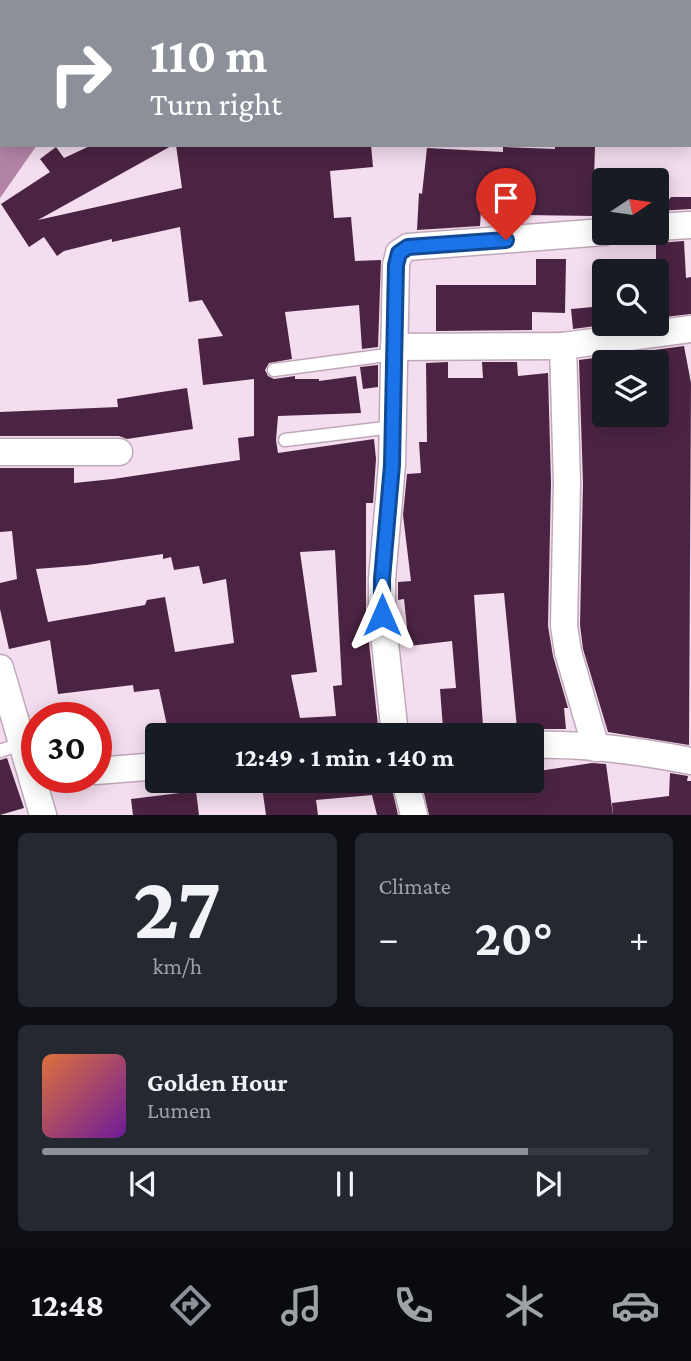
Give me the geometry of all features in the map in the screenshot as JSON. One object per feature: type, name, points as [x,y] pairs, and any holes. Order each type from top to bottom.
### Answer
[{"type":"street","points":[[669,227],[691,225]]},
{"type":"street","points":[[395,723],[382,603],[393,427],[396,265],[399,253],[408,247],[592,233]]},
{"type":"street","points":[[394,350],[563,346],[691,329]]},
{"type":"street","points":[[563,346],[567,483],[564,626],[568,652],[596,748]]},
{"type":"street","points":[[0,452],[119,452]]},
{"type":"street","points":[[0,668],[11,747]]},
{"type":"street","points":[[544,744],[648,753],[691,761]]},
{"type":"street","points":[[112,770],[145,767]]},
{"type":"street","points":[[38,793],[43,815]]},
{"type":"street","points":[[408,793],[414,815]]},
{"type":"lane","points":[[274,370],[394,350]]},
{"type":"lane","points":[[285,440],[393,427]]},
{"type":"shaded area","points":[[0,147],[36,147],[0,198]]},
{"type":"building","points":[[56,147],[64,158],[88,147],[169,147],[38,220],[182,188],[176,147],[371,147],[373,167],[330,171],[334,218],[351,217],[355,261],[381,260],[378,347],[362,349],[359,305],[285,312],[292,359],[269,363],[265,370],[268,376],[274,379],[295,376],[295,379],[319,381],[356,376],[361,413],[278,416],[276,440],[278,453],[374,439],[376,459],[373,503],[366,503],[366,615],[378,723],[166,723],[159,689],[134,692],[133,685],[58,694],[50,640],[9,649],[0,609],[0,583],[17,579],[12,531],[0,532],[0,468],[74,468],[74,483],[113,479],[240,460],[238,438],[254,436],[254,379],[203,385],[198,339],[223,336],[202,300],[189,302],[180,227],[112,242],[112,239],[64,251],[57,256],[44,237],[29,247],[1,204],[50,172],[40,159]],"holes":[[[335,550],[342,685],[333,686],[336,716],[300,718],[291,675],[317,672],[300,552]],[[163,554],[163,559],[171,557],[174,570],[199,566],[203,584],[226,579],[234,643],[175,652],[165,597],[147,600],[145,605],[48,622],[36,569]]]},
{"type":"building","points":[[503,147],[595,147],[592,216],[524,215],[524,212],[481,210],[480,226],[417,230],[419,193],[422,194],[427,148],[503,152]]},
{"type":"building","points":[[671,197],[691,197],[691,209],[669,210]]},
{"type":"building","points":[[684,241],[686,278],[691,277],[691,314],[669,317],[669,259],[656,259],[656,245],[669,245],[669,242]]},
{"type":"building","points":[[536,259],[566,259],[565,313],[532,312],[532,330],[436,331],[436,285],[536,285]]},
{"type":"building","points":[[592,307],[592,326],[573,329],[571,309]]},
{"type":"building","points":[[684,346],[691,383],[689,745],[608,732],[583,649],[580,625],[583,483],[579,360],[592,358],[592,427],[669,427],[669,350],[654,350]]},
{"type":"building","points":[[448,362],[448,378],[483,378],[482,362],[517,362],[518,376],[548,373],[551,483],[548,626],[553,656],[568,708],[564,708],[566,729],[544,729],[544,723],[517,723],[504,593],[474,595],[483,723],[443,723],[440,689],[456,688],[452,641],[409,646],[404,599],[398,600],[398,582],[411,581],[403,515],[407,474],[421,473],[419,442],[427,442],[426,363]]},
{"type":"building","points":[[378,365],[378,387],[363,389],[360,367]]},
{"type":"building","points":[[187,388],[193,429],[127,439],[119,436],[0,436],[0,412],[118,407],[117,399]]},
{"type":"building","points":[[7,758],[24,808],[0,815],[0,760]]},
{"type":"building","points":[[592,763],[606,764],[613,815],[429,815],[424,793],[544,793],[544,770]]},
{"type":"building","points":[[670,773],[688,776],[687,781],[691,781],[691,815],[613,815],[612,803],[669,796]]},
{"type":"building","points":[[196,793],[199,815],[133,815],[131,799]]},
{"type":"building","points":[[263,793],[393,793],[398,815],[377,815],[372,795],[316,800],[318,815],[266,815]]},
{"type":"route","points":[[382,615],[382,579],[392,465],[396,265],[399,253],[408,247],[506,240]]}]
